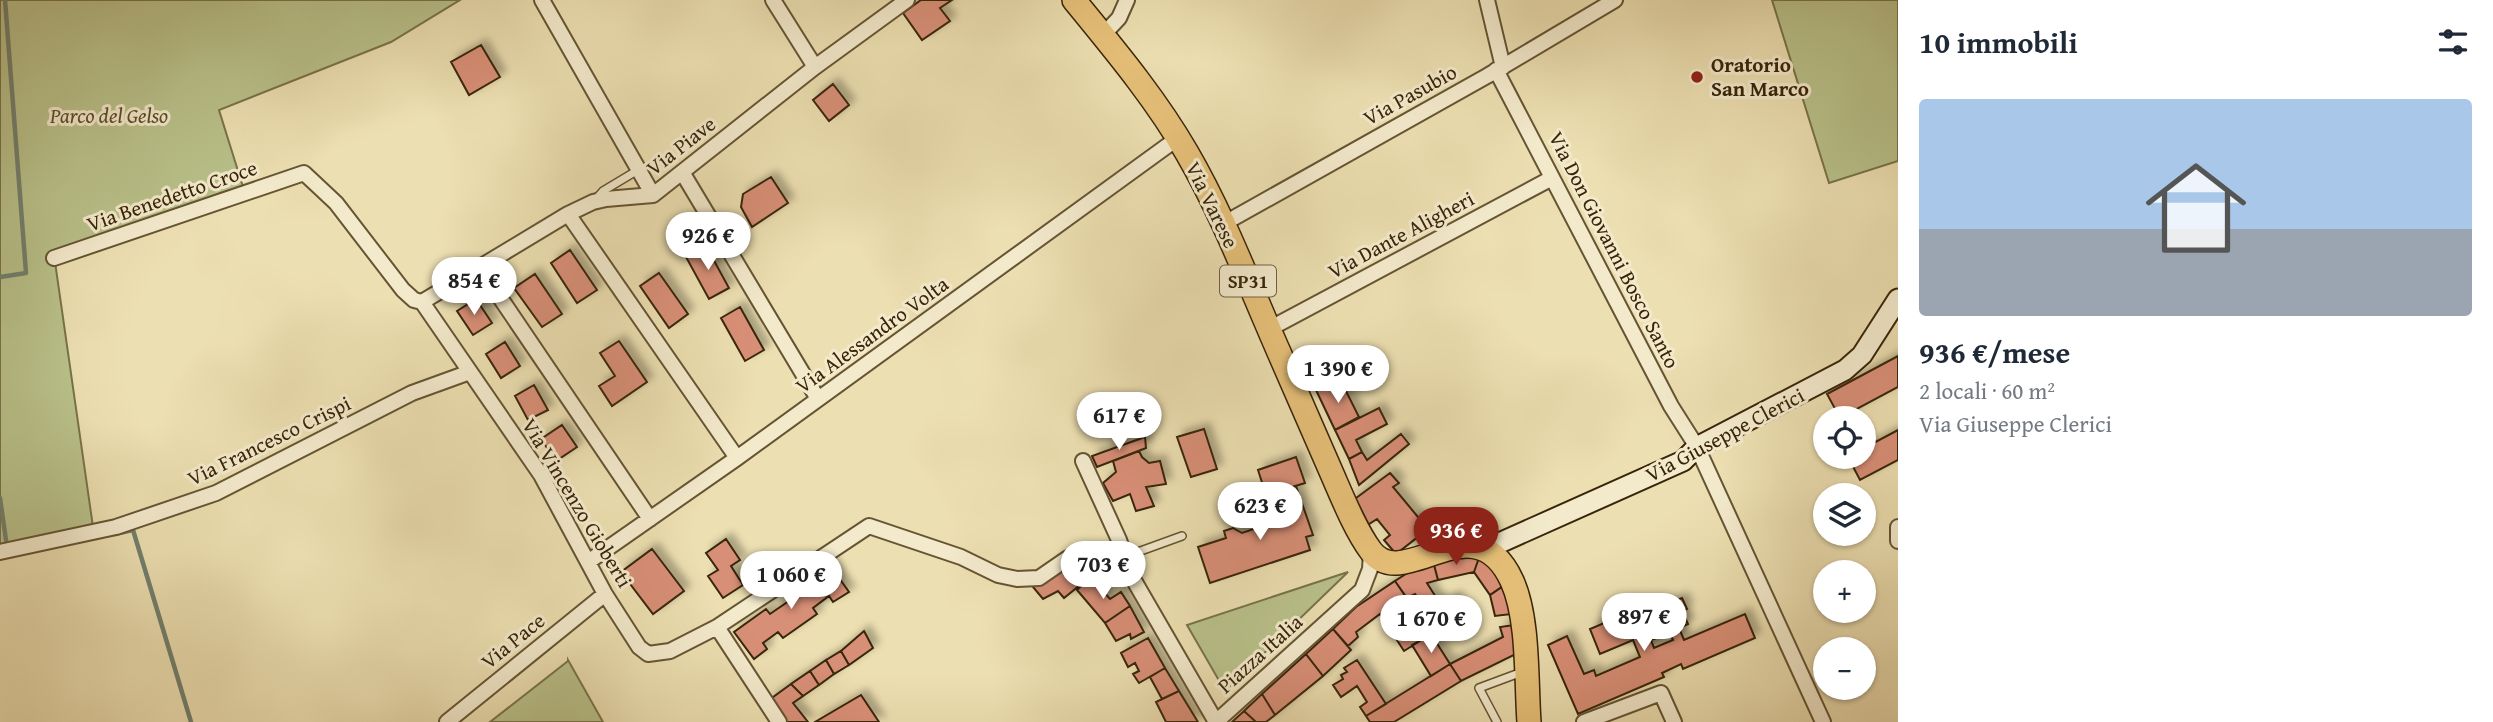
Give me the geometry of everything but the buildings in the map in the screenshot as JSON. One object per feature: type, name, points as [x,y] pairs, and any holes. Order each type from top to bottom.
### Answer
[{"type":"main road","name":"Via Varese","points":[[1074,0],[1178,138],[1223,225],[1341,494],[1371,552]]},
{"type":"main road","name":"Via Giuseppe Clerici","points":[[1371,552],[1387,563],[1402,562],[1463,546],[1475,545],[1486,549]]},
{"type":"main road","points":[[1486,549],[1513,582],[1524,627],[1529,722]]},
{"type":"street","points":[[542,0],[653,195]]},
{"type":"street","points":[[773,0],[815,67]]},
{"type":"street","name":"Via Piave","points":[[422,302],[568,214],[593,202],[653,195],[815,67],[907,0]]},
{"type":"street","points":[[1103,35],[1119,18],[1127,0]]},
{"type":"street","name":"Via Don Giovanni Bosco Santo","points":[[1487,0],[1500,69],[1552,178],[1671,405],[1697,447],[1823,722]]},
{"type":"street","name":"Via Pasubio","points":[[1223,225],[1500,69],[1615,0]]},
{"type":"street","name":"Via Alessandro Volta","points":[[588,562],[737,458],[1178,138]]},
{"type":"street","points":[[682,172],[818,399]]},
{"type":"street","name":"Via Benedetto Croce","points":[[54,258],[304,173]]},
{"type":"street","name":"Via Vincenzo Gioberti","points":[[304,173],[336,203],[403,290],[414,300],[422,302],[541,475],[605,594],[639,647],[648,654],[658,654],[681,646],[717,627]]},
{"type":"street","name":"Via Dante Aligheri","points":[[1269,329],[1552,178]]},
{"type":"street","points":[[568,214],[737,458]]},
{"type":"street","points":[[480,268],[650,519]]},
{"type":"street","name":"Via Giuseppe Clerici","points":[[1486,549],[1683,461],[1697,447],[1845,370],[1862,355],[1898,299]]},
{"type":"street","name":"Via Francesco Crispi","points":[[0,552],[116,527],[216,493],[412,393],[470,372]]},
{"type":"street","name":"Piazza Italia","points":[[1083,461],[1119,540],[1132,578],[1216,722],[1362,590],[1370,569],[1371,552]]},
{"type":"street","points":[[779,722],[717,627],[869,526],[961,558],[998,575],[1017,579],[1039,579],[1068,558],[1096,559],[1132,578]]},
{"type":"street","points":[[1898,528],[1898,541]]},
{"type":"street","name":"Via Pace","points":[[447,722],[605,594]]},
{"type":"street","points":[[1584,722],[1661,693],[1674,722]]},
{"type":"lane","points":[[593,202],[603,191],[638,170]]},
{"type":"lane","points":[[1123,558],[1182,537]]},
{"type":"lane","points":[[1497,722],[1479,688],[1526,671]]},
{"type":"green space","name":"Parco del Gelso","points":[[0,0],[460,0],[391,42],[219,110],[244,190],[54,255],[93,527],[0,546]]},
{"type":"green space","points":[[1772,0],[1898,0],[1898,161],[1829,183]]},
{"type":"green space","points":[[1348,572],[1225,691],[1187,625]]},
{"type":"green space","points":[[568,661],[603,722],[490,722]]},
{"type":"waterway","points":[[0,277],[26,273],[5,0]]},
{"type":"waterway","points":[[0,498],[7,547]]},
{"type":"waterway","points":[[115,534],[133,530],[191,722]]},
{"type":"place","name":"Oratorio San Marco","points":[[1697,77]]}]
